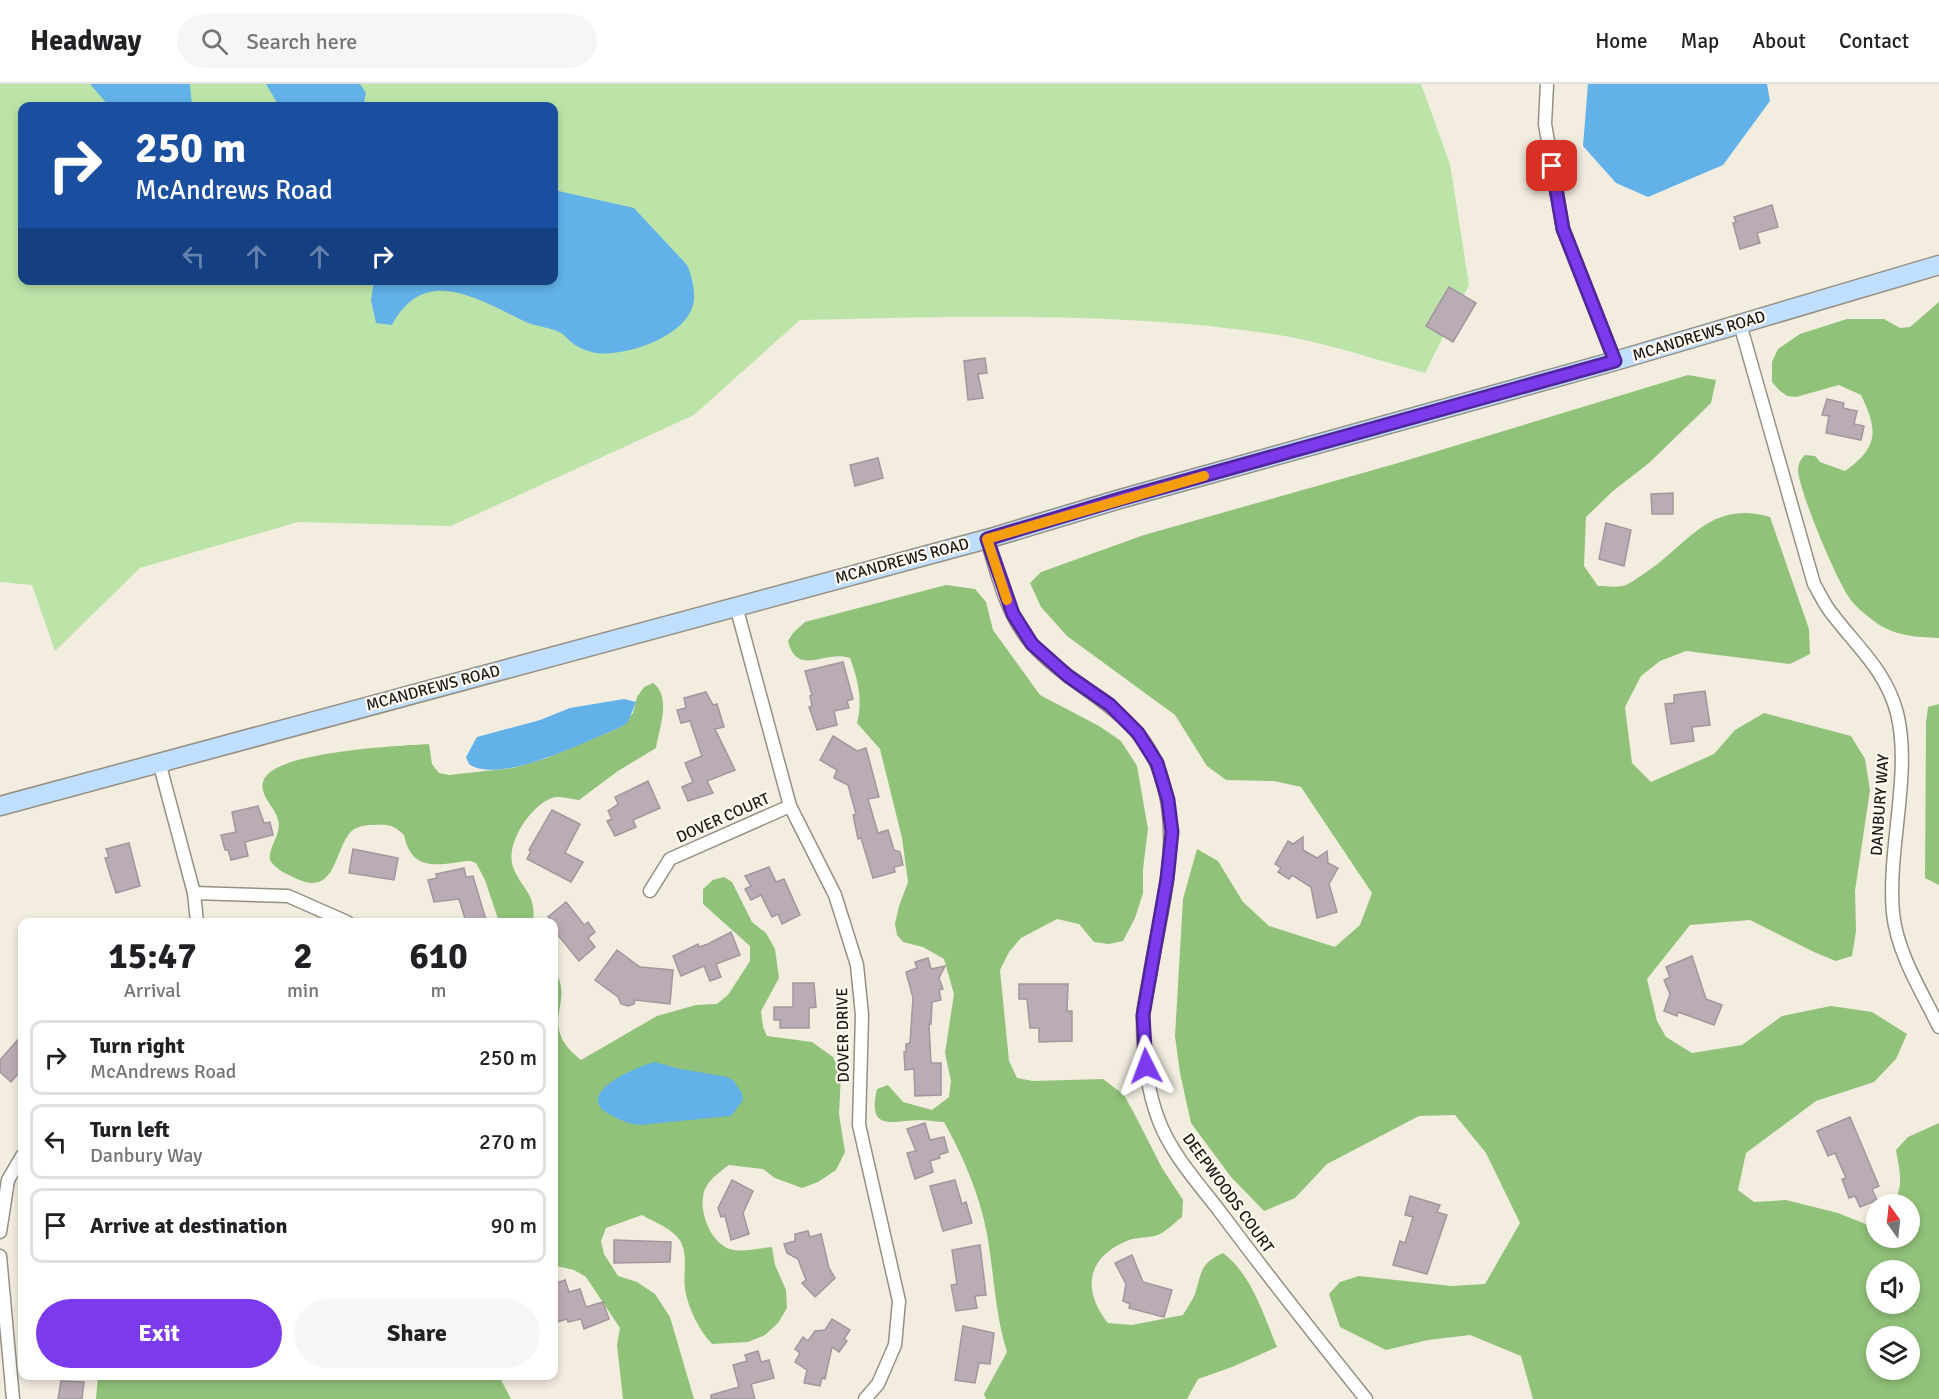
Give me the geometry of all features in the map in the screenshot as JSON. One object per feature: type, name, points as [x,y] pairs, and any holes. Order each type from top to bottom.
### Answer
[{"type":"main road","name":"MCANDREWS ROAD","points":[[0,806],[987,539],[1120,499],[1615,361],[1939,265]]},
{"type":"street","points":[[1547,84],[1545,124],[1563,229],[1615,361]]},
{"type":"street","name":"DANBURY WAY","points":[[1740,324],[1814,584],[1831,614],[1877,668],[1897,713],[1901,754],[1892,879],[1893,916],[1904,955],[1939,1027]]},
{"type":"street","name":"DEEPWOODS COURT","points":[[987,539],[1013,614],[1032,644],[1068,676],[1110,705],[1138,733],[1157,763],[1168,800],[1172,832],[1167,879],[1143,1015],[1149,1091],[1160,1124],[1176,1153],[1281,1293],[1366,1399]]},
{"type":"street","name":"DOVER DRIVE","points":[[736,606],[790,806],[835,895],[857,965],[862,1015],[859,1125],[899,1301],[895,1345],[878,1384],[865,1399]]},
{"type":"street","points":[[159,762],[194,893],[197,918]]},
{"type":"street","name":"DOVER COURT","points":[[650,891],[670,859],[790,806]]},
{"type":"street","points":[[194,893],[288,896],[338,918]]},
{"type":"street","points":[[0,1232],[8,1180],[18,1162]]},
{"type":"street","points":[[0,1256],[13,1399]]},
{"type":"green space","points":[[0,84],[1421,84],[1450,164],[1469,285],[1425,373],[1302,339],[1165,322],[1043,317],[800,320],[694,415],[451,526],[298,522],[140,568],[55,651],[32,585],[0,582]]},
{"type":"green space","points":[[1939,302],[1939,638],[1913,636],[1889,630],[1864,614],[1855,605],[1836,574],[1805,499],[1798,466],[1805,455],[1815,456],[1820,462],[1845,471],[1864,454],[1869,446],[1872,428],[1867,407],[1861,395],[1839,385],[1796,397],[1787,396],[1772,382],[1772,362],[1778,349],[1800,334],[1847,319],[1884,319],[1900,328],[1910,327]]},
{"type":"green space","points":[[1688,375],[1716,380],[1711,403],[1649,463],[1613,491],[1586,517],[1584,566],[1598,586],[1623,586],[1658,564],[1714,520],[1749,513],[1770,517],[1809,629],[1810,654],[1790,664],[1686,651],[1660,661],[1641,676],[1625,707],[1632,763],[1651,782],[1714,754],[1735,730],[1764,713],[1851,736],[1865,759],[1870,790],[1855,891],[1856,931],[1852,956],[1836,961],[1750,920],[1690,925],[1647,979],[1657,1021],[1666,1037],[1692,1053],[1742,1045],[1782,1016],[1831,1006],[1872,1012],[1907,1034],[1896,1059],[1874,1082],[1816,1101],[1746,1153],[1738,1190],[1754,1202],[1786,1200],[1838,1213],[1866,1224],[1866,1248],[1920,1248],[1920,1194],[1898,1194],[1900,1172],[1896,1150],[1908,1137],[1939,1123],[1939,1399],[1533,1399],[1521,1356],[1470,1335],[1428,1340],[1386,1350],[1340,1327],[1329,1294],[1340,1282],[1359,1276],[1451,1286],[1485,1284],[1520,1223],[1486,1153],[1455,1115],[1419,1116],[1327,1164],[1295,1198],[1264,1211],[1231,1177],[1191,1123],[1175,1036],[1183,899],[1197,849],[1218,861],[1243,902],[1269,926],[1335,947],[1360,925],[1372,893],[1301,787],[1274,781],[1226,780],[1207,766],[1175,715],[1067,636],[1041,607],[1030,583],[1041,572],[1144,535],[1398,463]]},
{"type":"green space","points":[[946,585],[975,589],[986,602],[993,630],[1040,695],[1099,726],[1121,741],[1137,766],[1148,829],[1143,869],[1143,893],[1135,918],[1123,941],[1109,944],[1094,942],[1079,924],[1057,919],[1021,938],[1009,952],[1000,970],[1009,1061],[1017,1078],[1033,1081],[1103,1079],[1124,1095],[1162,1168],[1183,1200],[1182,1217],[1166,1230],[1157,1235],[1132,1239],[1117,1245],[1098,1263],[1093,1274],[1094,1297],[1108,1323],[1132,1325],[1183,1315],[1195,1294],[1203,1269],[1210,1261],[1223,1253],[1242,1272],[1261,1309],[1277,1347],[1198,1379],[1187,1399],[986,1399],[984,1394],[1007,1352],[997,1308],[987,1234],[970,1176],[944,1122],[884,1121],[875,1112],[877,1089],[888,1085],[903,1102],[932,1110],[949,1097],[951,1081],[945,1053],[954,994],[944,959],[923,947],[903,942],[897,935],[895,924],[908,882],[902,838],[880,749],[857,723],[860,706],[859,690],[850,658],[841,656],[805,660],[798,658],[792,652],[788,641],[805,622]]},
{"type":"green space","points":[[653,683],[662,696],[663,713],[656,748],[618,771],[579,800],[558,797],[544,802],[528,817],[516,837],[511,858],[517,875],[531,898],[533,918],[498,918],[485,880],[476,863],[467,861],[434,864],[420,861],[410,852],[404,835],[390,826],[364,826],[351,831],[332,870],[319,882],[310,883],[297,879],[279,869],[270,860],[279,825],[277,815],[265,797],[262,787],[271,772],[288,763],[338,752],[429,744],[432,764],[439,773],[449,775],[513,768],[547,758],[621,727],[633,713],[637,697],[644,687]]},
{"type":"green space","points":[[1939,704],[1939,885],[1925,878],[1926,723],[1928,707]]},
{"type":"green space","points":[[724,877],[732,882],[752,922],[766,933],[775,949],[779,978],[761,1011],[767,1036],[812,1042],[833,1057],[841,1074],[839,1114],[845,1152],[836,1170],[818,1182],[802,1188],[775,1178],[763,1169],[729,1165],[720,1171],[706,1187],[703,1197],[704,1213],[714,1237],[727,1248],[734,1250],[772,1247],[775,1265],[786,1290],[787,1308],[778,1323],[765,1335],[748,1342],[712,1344],[703,1332],[689,1304],[685,1289],[683,1248],[674,1233],[642,1215],[606,1228],[601,1241],[604,1254],[618,1276],[637,1282],[655,1294],[670,1317],[694,1399],[623,1399],[617,1345],[620,1328],[586,1277],[574,1270],[558,1266],[558,1024],[568,1047],[581,1060],[657,1016],[696,1005],[717,1004],[728,995],[750,961],[750,946],[703,904],[703,889],[713,880]]},
{"type":"green space","points":[[558,978],[561,992],[558,1024]]},
{"type":"green space","points":[[98,1380],[501,1380],[511,1399],[96,1399]]},
{"type":"water","points":[[90,84],[190,84],[192,102],[106,102]]},
{"type":"water","points":[[266,84],[360,84],[366,93],[364,102],[277,102]]},
{"type":"water","points":[[1588,84],[1767,84],[1770,101],[1723,165],[1648,197],[1616,183],[1583,146]]},
{"type":"water","points":[[558,191],[634,208],[687,265],[694,296],[688,316],[679,327],[637,348],[608,353],[586,350],[557,331],[526,322],[490,304],[454,292],[437,291],[420,295],[405,306],[392,325],[376,323],[371,300],[373,285],[558,285]]},
{"type":"water","points":[[624,699],[636,702],[628,722],[544,759],[501,769],[483,769],[469,764],[466,757],[477,737],[540,720],[570,708]]},
{"type":"water","points":[[655,1062],[727,1077],[733,1080],[742,1093],[743,1100],[731,1116],[640,1125],[623,1121],[601,1108],[598,1100],[601,1091],[610,1083],[633,1070]]},
{"type":"building","points":[[1772,205],[1778,227],[1757,233],[1760,243],[1740,249],[1733,223],[1736,222],[1734,217]]},
{"type":"building","points":[[1449,287],[1476,303],[1453,342],[1426,326]]},
{"type":"building","points":[[985,358],[987,373],[978,374],[983,398],[968,400],[964,361]]},
{"type":"building","points":[[1827,399],[1844,403],[1843,408],[1857,411],[1854,424],[1864,426],[1861,440],[1826,433],[1829,416],[1822,415]]},
{"type":"building","points":[[878,458],[883,478],[855,486],[850,465]]},
{"type":"building","points":[[1673,493],[1673,514],[1652,514],[1651,494]]},
{"type":"building","points":[[1606,523],[1631,530],[1624,566],[1599,559]]},
{"type":"building","points":[[843,662],[853,699],[847,701],[849,708],[834,711],[837,725],[817,730],[809,707],[812,706],[810,696],[812,695],[805,671]]},
{"type":"building","points":[[1705,691],[1710,725],[1692,727],[1694,741],[1671,744],[1665,704],[1674,703],[1674,695]]},
{"type":"building","points":[[706,692],[713,705],[717,704],[724,727],[715,729],[735,770],[707,781],[713,793],[688,801],[682,787],[693,782],[685,763],[702,756],[690,721],[681,723],[677,710],[686,708],[684,698]]},
{"type":"building","points":[[833,736],[857,751],[866,748],[879,797],[868,799],[878,833],[888,830],[894,850],[900,852],[903,865],[894,867],[895,872],[873,878],[861,838],[858,839],[853,815],[856,814],[848,785],[834,778],[837,770],[820,760]]},
{"type":"building","points":[[648,781],[660,808],[633,820],[636,827],[615,836],[607,821],[612,819],[608,811],[618,804],[615,797]]},
{"type":"building","points":[[258,806],[264,823],[270,822],[273,835],[245,842],[248,856],[231,860],[228,850],[225,850],[221,835],[236,832],[232,812]]},
{"type":"building","points":[[552,810],[580,824],[565,853],[583,862],[571,882],[527,859],[531,851],[529,850]]},
{"type":"building","points":[[1303,837],[1303,850],[1317,858],[1327,851],[1328,863],[1338,868],[1329,884],[1337,912],[1317,918],[1311,887],[1292,875],[1289,879],[1278,872],[1281,868],[1275,864],[1288,841],[1293,844]]},
{"type":"building","points":[[129,843],[140,886],[116,893],[105,858],[109,857],[106,849]]},
{"type":"building","points":[[353,849],[398,858],[394,880],[349,873]]},
{"type":"building","points":[[769,867],[776,882],[784,879],[800,915],[782,924],[778,914],[772,917],[761,895],[751,900],[745,889],[751,886],[745,876]]},
{"type":"building","points":[[464,868],[466,877],[473,876],[485,918],[465,918],[459,899],[434,902],[428,880],[437,878],[436,874]]},
{"type":"building","points":[[566,902],[584,925],[588,922],[595,932],[588,938],[595,947],[579,961],[558,935],[558,918],[548,917]]},
{"type":"building","points":[[731,932],[740,955],[716,964],[721,977],[710,981],[704,966],[681,976],[673,956],[698,944],[699,947],[708,944]]},
{"type":"building","points":[[617,950],[640,967],[673,970],[670,1004],[635,1000],[634,1004],[628,1006],[621,1004],[618,997],[595,980]]},
{"type":"building","points":[[1692,956],[1706,999],[1722,1005],[1714,1025],[1678,1012],[1677,1016],[1664,1011],[1670,994],[1664,980],[1670,977],[1666,967]]},
{"type":"building","points":[[928,958],[931,969],[945,966],[939,978],[943,989],[939,990],[941,1000],[932,1002],[931,1024],[929,1024],[931,1063],[941,1063],[941,1095],[915,1096],[914,1069],[905,1070],[904,1052],[906,1052],[906,1044],[910,1043],[913,998],[906,972],[917,968],[915,962]]},
{"type":"building","points":[[793,983],[814,983],[816,1007],[809,1008],[809,1028],[780,1028],[780,1020],[774,1020],[774,1007],[793,1007]]},
{"type":"building","points":[[1019,984],[1068,984],[1067,1011],[1072,1011],[1072,1041],[1039,1042],[1039,1028],[1030,1028],[1027,999],[1019,999]]},
{"type":"building","points":[[18,1040],[18,1074],[11,1082],[0,1072],[0,1060]]},
{"type":"building","points":[[1850,1117],[1879,1186],[1872,1189],[1874,1194],[1866,1194],[1866,1205],[1860,1207],[1855,1196],[1849,1198],[1842,1179],[1846,1178],[1835,1153],[1828,1156],[1817,1131]]},
{"type":"building","points":[[925,1123],[930,1140],[944,1137],[948,1152],[930,1161],[933,1172],[915,1179],[907,1153],[916,1151],[907,1129]]},
{"type":"building","points":[[732,1180],[753,1191],[743,1213],[749,1234],[731,1240],[725,1216],[721,1217],[718,1208]]},
{"type":"building","points":[[955,1180],[962,1204],[966,1202],[972,1223],[943,1231],[930,1186]]},
{"type":"building","points":[[1410,1196],[1440,1205],[1437,1212],[1447,1215],[1427,1274],[1393,1265],[1400,1241],[1405,1243],[1413,1217],[1405,1215]]},
{"type":"building","points":[[808,1231],[810,1237],[821,1234],[829,1268],[835,1278],[815,1297],[802,1283],[806,1280],[798,1259],[787,1253],[784,1244],[795,1241],[795,1234]]},
{"type":"building","points":[[614,1240],[671,1242],[670,1262],[614,1263]]},
{"type":"building","points":[[980,1245],[986,1295],[975,1296],[977,1308],[956,1311],[951,1285],[957,1284],[952,1250]]},
{"type":"building","points":[[1132,1255],[1143,1282],[1172,1290],[1164,1317],[1129,1308],[1130,1304],[1123,1301],[1126,1284],[1115,1263]]},
{"type":"building","points":[[565,1280],[569,1292],[580,1289],[586,1307],[603,1302],[609,1319],[584,1329],[581,1319],[558,1322],[558,1283]]},
{"type":"building","points":[[832,1319],[850,1330],[844,1339],[847,1341],[839,1352],[832,1347],[825,1379],[822,1378],[820,1386],[804,1383],[807,1370],[795,1362],[800,1353],[795,1349],[803,1337],[808,1341],[815,1331],[825,1330]]},
{"type":"building","points":[[963,1326],[994,1333],[990,1364],[979,1363],[975,1383],[955,1380]]},
{"type":"building","points":[[758,1351],[761,1362],[769,1360],[774,1378],[751,1384],[755,1399],[711,1399],[711,1395],[739,1387],[733,1365],[747,1361],[745,1355]]},
{"type":"building","points":[[61,1381],[84,1382],[82,1399],[58,1399]]},
{"type":"slow traffic","points":[[1007,600],[987,539],[1204,476]]},
{"type":"route","points":[[1146,1066],[1143,1015],[1167,879],[1172,832],[1168,800],[1157,763],[1138,733],[1110,705],[1068,676],[1032,644],[1013,614],[1000,582],[987,539],[1120,499],[1615,361],[1563,229],[1552,166]]}]
